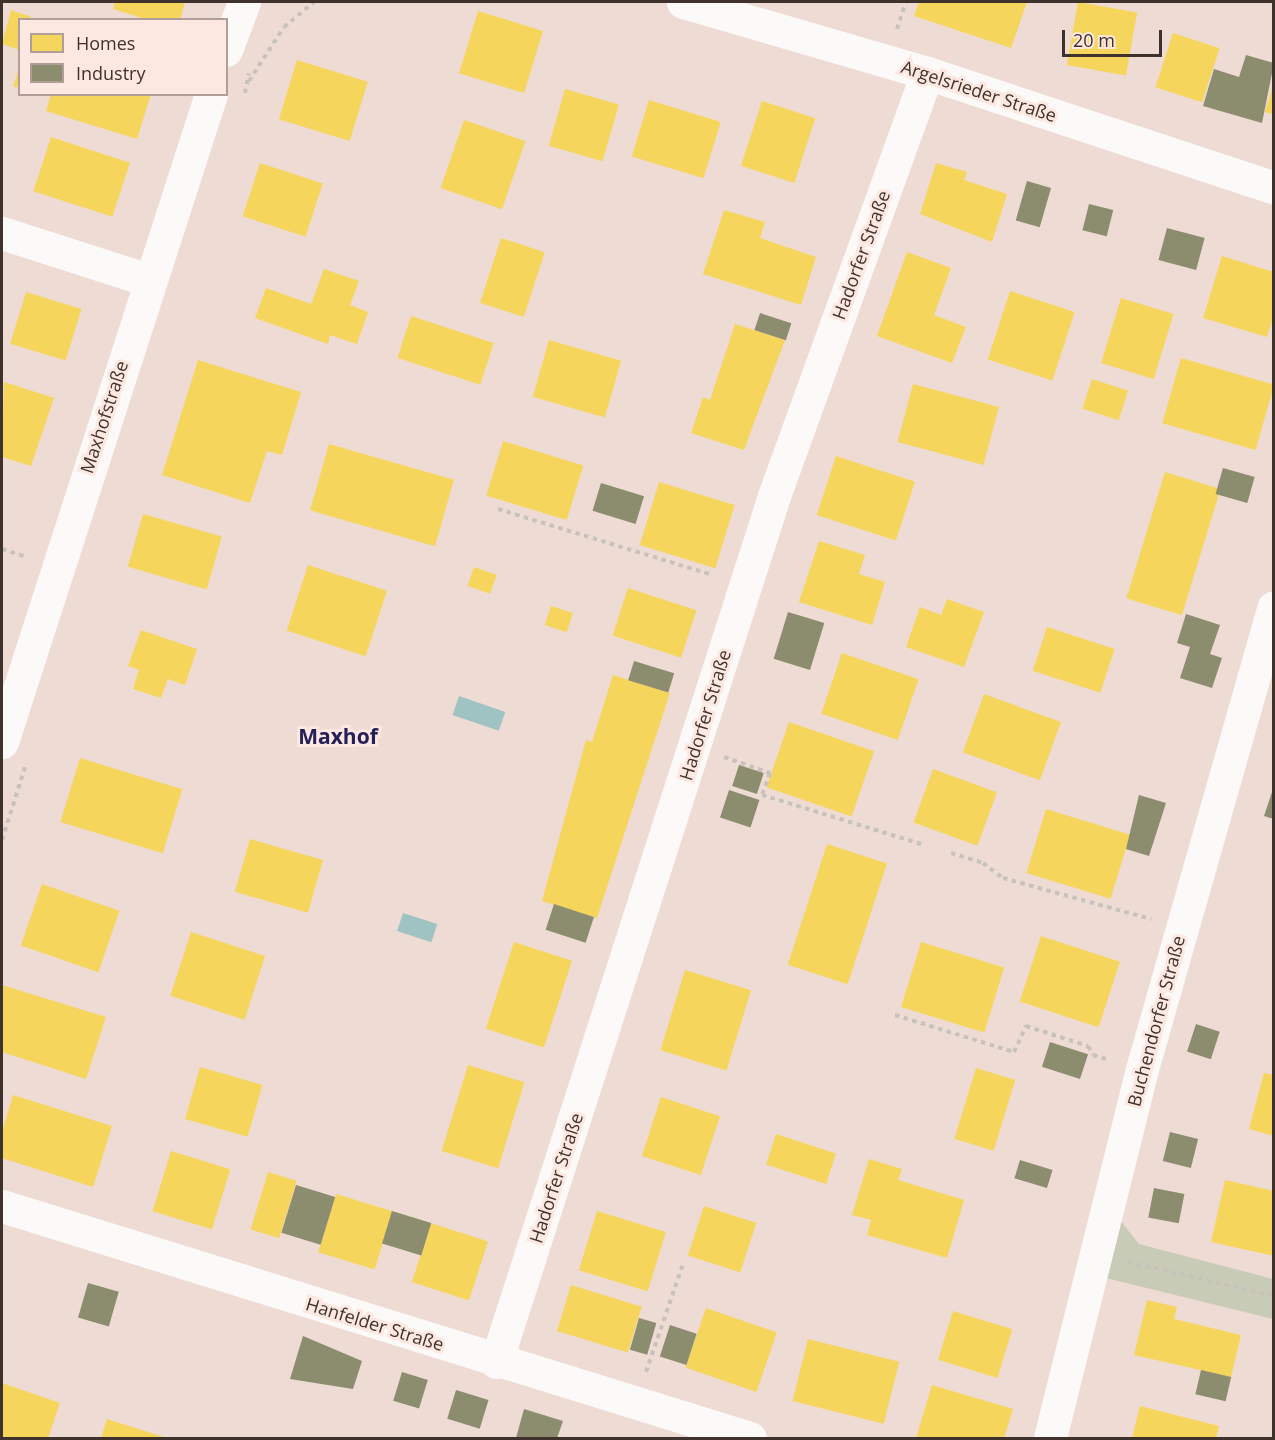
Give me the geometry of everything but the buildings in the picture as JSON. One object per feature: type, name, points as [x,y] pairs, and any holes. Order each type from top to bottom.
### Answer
[{"type":"street","points":[[228,45],[244,2]]},
{"type":"street","name":"Argelsrieder Straße","points":[[683,2],[927,73],[1274,188]]},
{"type":"street","name":"Hadorfer Straße","points":[[496,1362],[745,585],[927,73]]},
{"type":"street","name":"Maxhofstraße","points":[[2,742],[148,280],[210,96]]},
{"type":"street","points":[[2,233],[148,280]]},
{"type":"street","name":"Buchendorfer Straße","points":[[1050,1438],[1142,1069],[1274,607]]},
{"type":"street","name":"Hanfelder Straße","points":[[2,1206],[496,1362],[750,1438]]},
{"type":"path","points":[[247,84],[284,27],[315,2]]},
{"type":"path","points":[[498,509],[745,585]]},
{"type":"path","points":[[695,746],[770,773],[762,795],[926,845]]},
{"type":"path","points":[[951,853],[983,863],[1003,878],[1181,928]]},
{"type":"path","points":[[895,1015],[1014,1052],[1026,1026],[1142,1069]]},
{"type":"path","points":[[1095,1255],[1274,1296]]},
{"type":"path","points":[[635,1404],[683,1264]]},
{"type":"green space","points":[[1120,1220],[1139,1244],[1273,1279],[1273,1319],[1106,1278]]},
{"type":"water","points":[[459,696],[505,712],[499,731],[452,715]]},
{"type":"water","points":[[403,913],[437,924],[431,942],[397,931]]},
{"type":"district","name":"Maxhof","points":[[338,736]]}]
